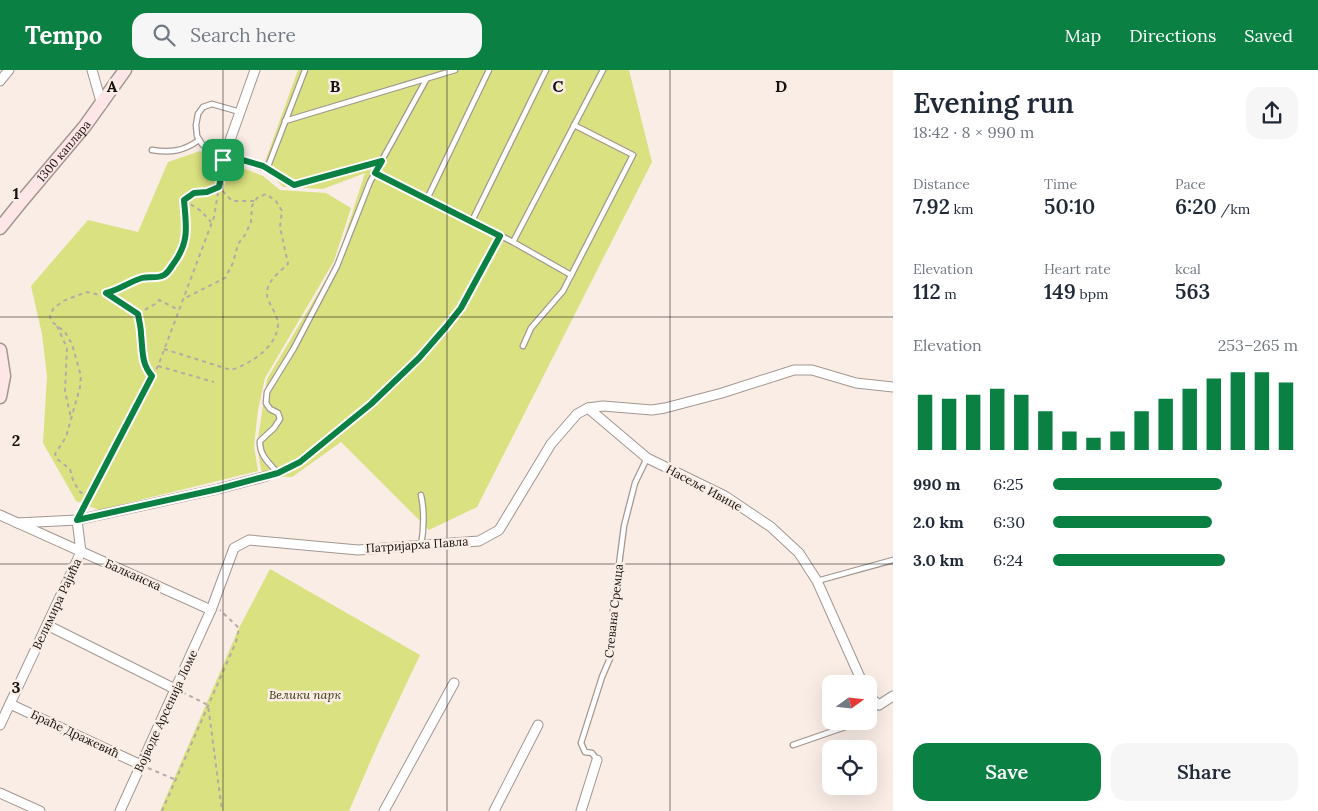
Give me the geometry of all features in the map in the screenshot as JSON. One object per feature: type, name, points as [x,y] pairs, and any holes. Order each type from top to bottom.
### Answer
[{"type":"street","points":[[0,82],[9,70]]},
{"type":"street","points":[[92,70],[102,105]]},
{"type":"street","name":"1300 каплара","points":[[0,228],[102,105],[124,70]]},
{"type":"street","points":[[224,158],[255,70]]},
{"type":"street","points":[[0,350],[4,376],[0,398]]},
{"type":"street","points":[[588,408],[603,406],[652,410],[665,408],[722,393],[794,370],[812,370],[856,383],[893,387]]},
{"type":"street","name":"Насеље Ивице","points":[[588,408],[647,458],[725,496],[771,527],[799,553],[817,581],[859,675]]},
{"type":"street","name":"Патријарха Павла","points":[[212,607],[234,548],[249,540],[358,550],[479,541],[500,530],[551,444],[577,414],[588,408]]},
{"type":"street","points":[[17,524],[77,520],[218,489],[267,476]]},
{"type":"street","name":"Балканска","points":[[0,515],[81,552],[212,607]]},
{"type":"street","name":"Велимира Рајића","points":[[0,725],[81,552],[77,520]]},
{"type":"street","name":"Војводе Арсенија Ломе","points":[[120,811],[212,607]]},
{"type":"street","points":[[47,625],[175,689]]},
{"type":"street","points":[[384,811],[454,683]]},
{"type":"street","points":[[879,704],[893,696]]},
{"type":"street","name":"Браће Дражевић","points":[[10,704],[141,765]]},
{"type":"street","points":[[494,811],[538,725]]},
{"type":"street","name":"Стевана Сремца","points":[[581,811],[597,760]]},
{"type":"street","points":[[0,793],[40,811]]},
{"type":"lane","points":[[268,169],[305,70]]},
{"type":"lane","points":[[285,121],[455,70]]},
{"type":"lane","points":[[427,199],[489,70]]},
{"type":"lane","points":[[472,222],[546,70]]},
{"type":"lane","points":[[512,242],[603,70]]},
{"type":"lane","points":[[278,473],[259,449],[260,440],[280,420],[278,413],[270,409],[266,403],[267,392],[294,348],[337,266],[375,173],[426,80]]},
{"type":"lane","points":[[240,112],[212,104],[203,107],[196,120],[199,140],[208,149],[224,158],[268,169],[294,185],[382,161]]},
{"type":"lane","points":[[523,346],[531,328],[563,292],[633,155],[574,125]]},
{"type":"lane","points":[[152,150],[177,152],[190,147],[199,140]]},
{"type":"lane","points":[[375,173],[512,242],[571,275]]},
{"type":"lane","points":[[267,476],[278,473],[300,462],[326,441]]},
{"type":"lane","name":"Стевана Сремца","points":[[597,760],[592,753],[584,752],[581,743],[602,677],[611,656],[613,611],[624,526],[635,483],[647,458]]},
{"type":"lane","points":[[421,495],[424,509],[424,530],[421,546]]},
{"type":"lane","points":[[817,581],[893,560]]},
{"type":"lane","points":[[793,745],[836,730]]},
{"type":"path","points":[[77,520],[158,366],[212,223],[224,158]]},
{"type":"path","points":[[184,200],[194,193],[207,192],[219,187]]},
{"type":"path","points":[[219,187],[232,201],[255,201]]},
{"type":"path","points":[[164,350],[231,370],[258,357],[268,347],[276,332],[278,323],[267,295],[271,281],[288,264],[280,227],[282,211],[276,201],[266,194],[255,201],[250,214],[251,222],[238,244],[233,263],[225,278],[183,299]]},
{"type":"path","points":[[184,200],[201,211],[212,223]]},
{"type":"path","points":[[88,498],[79,491],[70,469],[57,459],[55,454],[66,437],[80,387],[81,376],[72,344],[65,332],[51,321],[50,316],[53,310],[63,301],[87,292],[100,295],[118,290],[144,278],[166,274],[183,249],[187,229],[184,200]]},
{"type":"path","points":[[326,441],[371,404],[419,358],[446,327],[461,308],[500,236]]},
{"type":"path","points":[[106,293],[138,314],[142,336],[142,356],[146,369],[152,376]]},
{"type":"path","points":[[138,314],[159,300],[179,310]]},
{"type":"path","points":[[56,324],[67,348],[65,391],[71,418]]},
{"type":"path","points":[[158,366],[214,382]]},
{"type":"path","points":[[162,811],[236,642],[239,628],[212,607]]},
{"type":"path","points":[[175,689],[208,705]]},
{"type":"path","points":[[208,705],[222,811]]},
{"type":"path","points":[[141,765],[176,780]]},
{"type":"green space","points":[[298,70],[629,70],[652,162],[477,507],[429,530],[341,442],[292,477],[267,476],[261,470],[257,445],[267,379],[336,263],[365,173],[323,189],[283,187],[263,167]]},
{"type":"green space","points":[[200,151],[263,176],[280,190],[326,193],[351,208],[334,261],[265,378],[258,410],[254,446],[258,471],[99,510],[76,501],[43,443],[47,376],[42,334],[31,286],[88,220],[138,232],[168,162]]},
{"type":"green space","name":"Велики парк","points":[[270,569],[420,655],[349,811],[160,811],[239,628]]},
{"type":"route","points":[[225,155],[263,166],[294,185],[382,161],[375,173],[500,236],[461,308],[419,358],[371,404],[300,462],[278,473],[218,489],[77,520],[152,376],[146,369],[142,356],[142,336],[138,314],[106,293],[118,290],[144,278],[166,274],[183,249],[187,229],[184,200],[194,193],[207,192],[219,187],[223,160],[225,155]]}]
